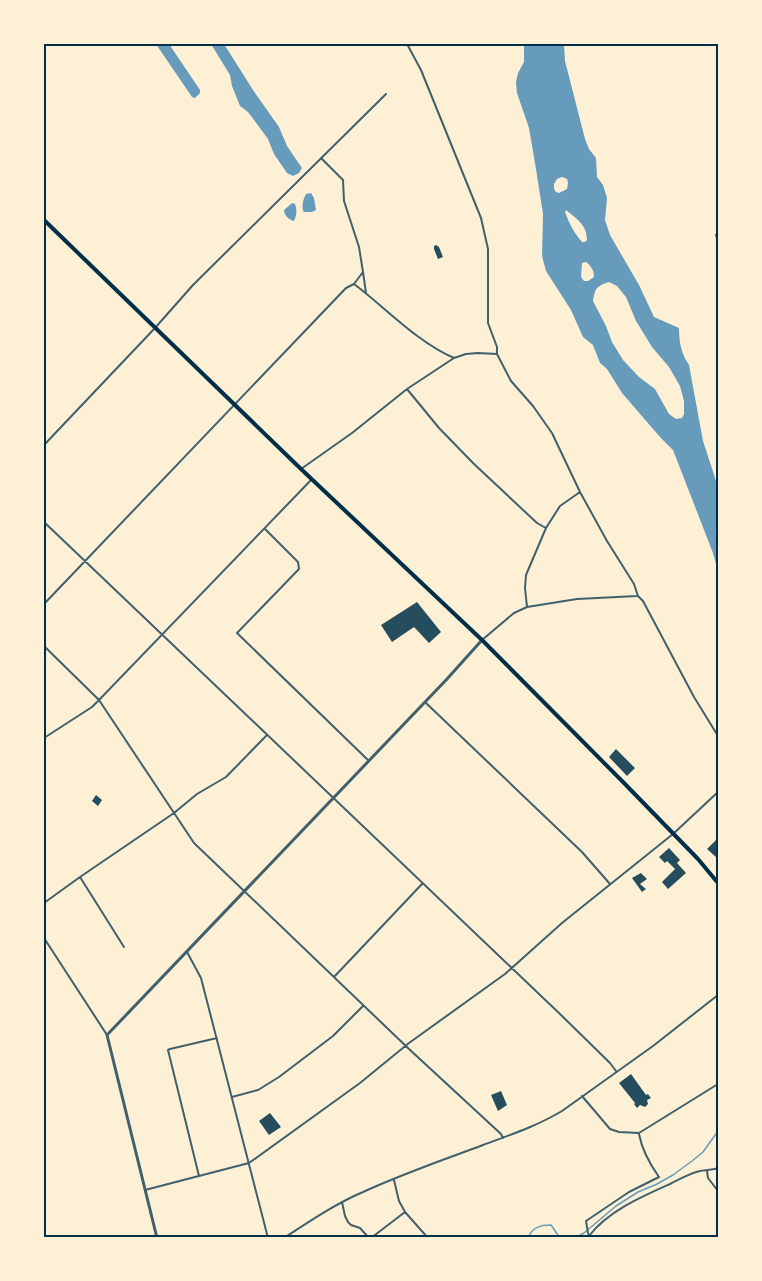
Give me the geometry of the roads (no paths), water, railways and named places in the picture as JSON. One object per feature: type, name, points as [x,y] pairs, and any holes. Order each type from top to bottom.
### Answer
[{"type":"main road","points":[[44,220],[301,469],[482,640],[624,783],[718,883]]},
{"type":"street","points":[[407,44],[425,80],[481,218],[488,249],[488,323],[497,346],[497,354],[511,381],[552,433],[580,492],[609,545],[634,584],[638,597],[643,601],[694,697],[718,736]]},
{"type":"street","points":[[44,445],[193,285],[386,94]]},
{"type":"street","points":[[321,158],[342,180],[344,201],[359,247],[366,293]]},
{"type":"street","points":[[716,235],[718,240]]},
{"type":"street","points":[[44,604],[346,288],[354,284],[363,272]]},
{"type":"street","points":[[354,284],[409,330],[454,358]]},
{"type":"street","points":[[301,469],[352,434],[407,389],[454,358],[466,354],[497,354]]},
{"type":"street","points":[[407,389],[474,465],[537,523],[546,528]]},
{"type":"street","points":[[44,738],[92,707],[312,479]]},
{"type":"street","points":[[527,607],[526,575],[546,528],[560,506],[580,492]]},
{"type":"street","points":[[44,522],[616,1071]]},
{"type":"street","points":[[265,529],[298,562],[299,569],[237,633],[369,761]]},
{"type":"street","points":[[107,1035],[482,640],[514,613],[527,607],[549,603],[588,598],[638,597]]},
{"type":"street","points":[[44,646],[99,700],[194,843],[503,1138]]},
{"type":"street","points":[[425,702],[582,852],[610,884]]},
{"type":"street","points":[[44,903],[174,813],[197,794],[226,777],[267,736]]},
{"type":"street","points":[[145,1190],[249,1163],[511,969],[562,923],[673,834],[718,792]]},
{"type":"street","points":[[80,877],[124,946]]},
{"type":"street","points":[[334,977],[422,884]]},
{"type":"street","points":[[44,938],[107,1035],[157,1238]]},
{"type":"street","points":[[186,952],[201,978],[268,1238]]},
{"type":"street","points":[[284,1238],[342,1202],[394,1179],[548,1120],[653,1046],[718,995]]},
{"type":"street","points":[[232,1097],[258,1090],[279,1077],[333,1036],[363,1006]]},
{"type":"street","points":[[198,1176],[168,1050],[217,1038]]},
{"type":"street","points":[[582,1096],[610,1129],[625,1133],[639,1132],[718,1084]]},
{"type":"street","points":[[589,1236],[586,1221],[629,1192],[659,1177],[644,1151],[639,1132]]},
{"type":"street","points":[[589,1236],[626,1205],[637,1199],[687,1176],[718,1168]]},
{"type":"street","points":[[707,1172],[708,1178],[718,1191]]},
{"type":"street","points":[[394,1179],[399,1201],[405,1212],[428,1238]]},
{"type":"street","points":[[342,1202],[345,1216],[351,1226],[360,1228],[370,1238],[405,1212]]},
{"type":"water","points":[[156,44],[169,44],[200,90],[195,98],[192,97]]},
{"type":"water","points":[[211,44],[224,44],[279,127],[287,146],[302,168],[299,173],[293,176],[287,173],[274,154],[268,139],[248,112],[240,106],[230,75]]},
{"type":"water","points":[[524,44],[564,44],[565,61],[585,139],[596,158],[597,177],[603,185],[607,198],[605,220],[610,235],[639,285],[654,317],[679,328],[681,347],[689,365],[703,441],[718,487],[718,571],[673,450],[622,393],[607,369],[600,363],[593,345],[583,337],[571,310],[546,271],[542,256],[543,214],[535,163],[529,128],[517,93],[518,73],[524,62]],"holes":[[[562,177],[567,179],[567,189],[556,192],[554,184]],[[566,210],[583,226],[587,235],[585,242],[582,242],[577,235]],[[586,262],[593,270],[594,277],[588,281],[584,281],[581,277],[582,263]],[[609,282],[617,286],[626,297],[636,321],[680,386],[684,401],[682,418],[676,419],[669,414],[655,389],[639,377],[623,360],[593,301],[599,287]]]},
{"type":"water","points":[[311,193],[316,210],[304,212],[304,198],[306,194]]},
{"type":"water","points":[[292,203],[295,204],[296,210],[294,221],[287,217],[284,210]]},
{"type":"waterway","points":[[575,1238],[616,1206],[673,1175],[692,1161],[703,1152],[718,1131]]},
{"type":"waterway","points":[[528,1238],[532,1231],[544,1225],[551,1225],[560,1238]]}]
